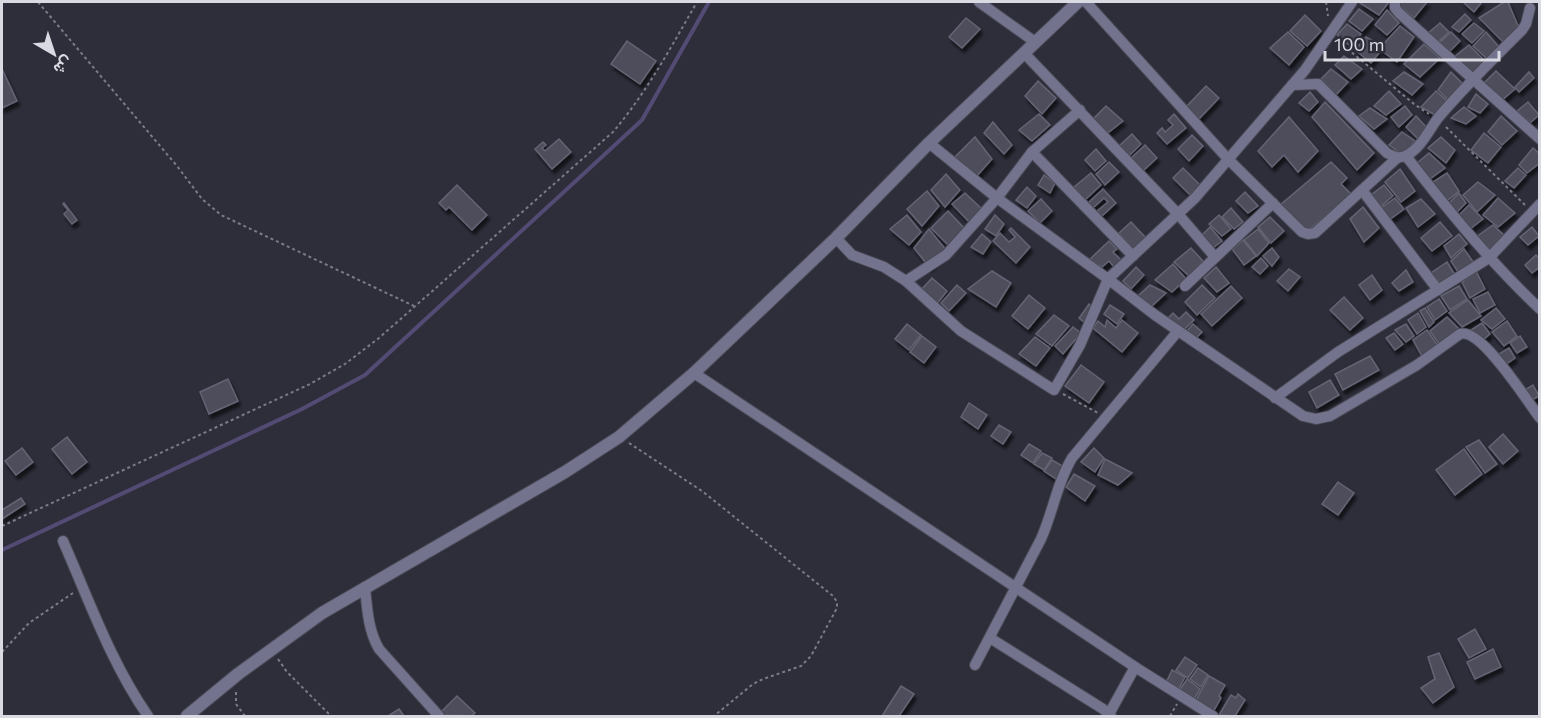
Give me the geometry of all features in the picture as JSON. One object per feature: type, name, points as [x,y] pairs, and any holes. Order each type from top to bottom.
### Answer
[{"type":"street","points":[[979,2],[1035,42]]},
{"type":"street","points":[[187,717],[238,674],[322,613],[365,586],[566,472],[619,437],[694,373],[836,238],[929,143],[1078,2]]},
{"type":"street","points":[[1086,2],[1228,159],[1302,232],[1308,234],[1315,232],[1422,141],[1473,79],[1522,30],[1530,8]]},
{"type":"street","points":[[836,238],[852,255],[884,267],[906,281],[961,331],[1053,390],[1080,345],[1108,279],[1195,198],[1305,70],[1352,2]]},
{"type":"street","points":[[1395,2],[1395,8],[1399,14],[1539,139]]},
{"type":"street","points":[[1024,53],[1178,214],[1215,257]]},
{"type":"street","points":[[1292,85],[1318,84],[1376,144],[1401,157],[1489,258],[1539,309]]},
{"type":"street","points":[[906,281],[946,255],[997,198],[1032,152],[1080,110]]},
{"type":"street","points":[[929,143],[997,198],[1178,331],[1303,416],[1316,419],[1330,416],[1417,365],[1465,332],[1485,344],[1539,418]]},
{"type":"street","points":[[1032,152],[1133,256]]},
{"type":"street","points":[[1362,190],[1438,290]]},
{"type":"street","points":[[1185,286],[1273,203]]},
{"type":"street","points":[[1275,398],[1338,352],[1489,258],[1539,204]]},
{"type":"street","points":[[975,665],[1049,521],[1064,472],[1072,458],[1178,331]]},
{"type":"street","points":[[694,373],[1213,717]]},
{"type":"street","points":[[63,541],[120,668],[148,717]]},
{"type":"street","points":[[365,586],[370,630],[379,649],[439,717]]},
{"type":"street","points":[[990,638],[1110,715],[1135,667]]},
{"type":"path","points":[[38,2],[177,166],[202,199],[221,215],[414,306]]},
{"type":"path","points":[[2,526],[310,384],[345,364],[379,338],[613,132],[633,109],[655,75],[697,2]]},
{"type":"path","points":[[1053,390],[1105,417]]},
{"type":"path","points":[[619,437],[702,491],[833,596],[837,602],[837,608],[811,656],[801,666],[753,684],[714,717]]},
{"type":"path","points":[[2,652],[29,623],[84,587]]},
{"type":"path","points":[[271,650],[287,672],[331,717]]},
{"type":"path","points":[[238,674],[236,704],[245,717]]},
{"type":"building","points":[[1361,2],[1389,2],[1379,15]]},
{"type":"building","points":[[1401,2],[1427,2],[1414,18],[1398,5]]},
{"type":"building","points":[[1463,2],[1482,2],[1474,12]]},
{"type":"building","points":[[1504,2],[1508,2],[1519,28],[1504,43],[1479,18]]},
{"type":"building","points":[[1359,9],[1373,19],[1362,31],[1349,21]]},
{"type":"building","points":[[1387,10],[1399,23],[1387,35],[1375,25]]},
{"type":"building","points":[[1465,14],[1471,20],[1459,32],[1452,27]]},
{"type":"building","points":[[1305,15],[1321,31],[1307,46],[1290,31]]},
{"type":"building","points":[[966,18],[980,29],[962,48],[949,37]]},
{"type":"building","points":[[1440,23],[1449,32],[1437,43],[1427,34]]},
{"type":"building","points":[[1474,23],[1484,31],[1472,43],[1462,34]]},
{"type":"building","points":[[1347,24],[1361,34],[1350,46],[1337,35]]},
{"type":"building","points":[[1400,26],[1414,37],[1397,62],[1379,49]]},
{"type":"building","points":[[1288,32],[1304,47],[1289,65],[1270,48]]},
{"type":"building","points":[[1451,32],[1460,41],[1448,53],[1438,44]]},
{"type":"building","points":[[1486,32],[1499,47],[1487,59],[1473,46]]},
{"type":"building","points":[[1366,37],[1379,44],[1374,48],[1379,53],[1371,63],[1355,50]]},
{"type":"building","points":[[627,41],[656,61],[640,84],[611,64]]},
{"type":"building","points":[[1424,44],[1440,58],[1420,77],[1404,64]]},
{"type":"building","points":[[1469,45],[1486,62],[1473,74],[1453,58]]},
{"type":"building","points":[[1344,56],[1362,69],[1351,79],[1335,65]]},
{"type":"building","points":[[1331,69],[1348,82],[1336,95],[1321,79]]},
{"type":"building","points":[[1496,71],[1515,89],[1501,101],[1483,84]]},
{"type":"building","points":[[2,72],[17,101],[2,108]]},
{"type":"building","points":[[1404,72],[1423,84],[1412,95],[1393,81]]},
{"type":"building","points":[[1451,72],[1464,85],[1449,101],[1438,90]]},
{"type":"building","points":[[1529,72],[1534,78],[1519,92],[1515,87]]},
{"type":"building","points":[[1038,81],[1056,98],[1042,114],[1025,96]]},
{"type":"building","points":[[1206,86],[1219,98],[1199,119],[1186,107]]},
{"type":"building","points":[[1389,91],[1401,104],[1386,115],[1374,106]]},
{"type":"building","points":[[1436,91],[1448,102],[1435,115],[1421,107]]},
{"type":"building","points":[[1310,92],[1318,102],[1309,111],[1299,103]]},
{"type":"building","points":[[1476,94],[1488,104],[1480,113],[1468,107]]},
{"type":"building","points":[[1325,102],[1374,153],[1357,170],[1312,117]]},
{"type":"building","points":[[1528,102],[1539,115],[1530,123],[1517,111]]},
{"type":"building","points":[[1106,106],[1123,121],[1104,136],[1092,120]]},
{"type":"building","points":[[1405,106],[1412,115],[1399,127],[1391,117]]},
{"type":"building","points":[[1464,107],[1476,116],[1466,124],[1451,118]]},
{"type":"building","points":[[1370,108],[1387,119],[1374,129],[1359,116]]},
{"type":"building","points":[[1039,114],[1050,125],[1032,141],[1019,130]]},
{"type":"building","points":[[1174,114],[1186,128],[1167,144],[1157,133],[1162,128],[1165,132],[1173,125],[1168,120]]},
{"type":"building","points":[[1416,116],[1428,129],[1418,139],[1406,127]]},
{"type":"building","points":[[1501,116],[1517,131],[1502,145],[1488,132]]},
{"type":"building","points":[[1289,117],[1318,151],[1298,172],[1284,155],[1272,167],[1258,151]]},
{"type":"building","points":[[993,122],[1012,145],[1004,154],[984,133]]},
{"type":"building","points":[[1402,132],[1415,141],[1403,155],[1389,145]]},
{"type":"building","points":[[1484,133],[1501,147],[1488,163],[1471,150]]},
{"type":"building","points":[[1132,134],[1141,144],[1129,156],[1119,146]]},
{"type":"building","points":[[1192,135],[1203,146],[1189,161],[1178,149]]},
{"type":"building","points":[[975,137],[992,159],[976,177],[955,157]]},
{"type":"building","points":[[1441,137],[1455,150],[1446,163],[1428,148]]},
{"type":"building","points":[[559,139],[571,152],[552,169],[535,149],[543,142],[546,145],[542,148],[545,151]]},
{"type":"building","points":[[1145,145],[1157,158],[1143,171],[1131,158]]},
{"type":"building","points":[[1533,148],[1540,154],[1540,163],[1527,173],[1519,165]]},
{"type":"building","points":[[1096,149],[1106,161],[1095,171],[1085,160]]},
{"type":"building","points":[[1429,153],[1445,168],[1430,179],[1417,163]]},
{"type":"building","points":[[1109,162],[1119,172],[1105,185],[1096,174]]},
{"type":"building","points":[[1331,162],[1347,178],[1341,184],[1351,194],[1308,231],[1280,205]]},
{"type":"building","points":[[1183,168],[1200,185],[1190,195],[1173,178]]},
{"type":"building","points":[[1518,168],[1526,175],[1514,188],[1505,181]]},
{"type":"building","points":[[1400,169],[1415,191],[1401,202],[1385,182]]},
{"type":"building","points":[[1091,173],[1101,185],[1085,200],[1074,187]]},
{"type":"building","points":[[1447,173],[1459,191],[1446,202],[1430,184]]},
{"type":"building","points":[[946,174],[960,190],[945,207],[931,190]]},
{"type":"building","points":[[1044,175],[1055,183],[1050,193],[1038,185]]},
{"type":"building","points":[[1478,182],[1495,195],[1477,212],[1463,195]]},
{"type":"building","points":[[457,185],[487,215],[472,230],[449,207],[446,210],[439,203]]},
{"type":"building","points":[[1384,185],[1393,196],[1380,207],[1371,195]]},
{"type":"building","points":[[1027,187],[1036,196],[1027,208],[1016,200]]},
{"type":"building","points":[[1103,189],[1116,203],[1102,216],[1097,211],[1108,202],[1104,198],[1093,208],[1088,203]]},
{"type":"building","points":[[927,191],[939,206],[922,226],[907,209]]},
{"type":"building","points":[[1245,192],[1258,206],[1248,213],[1236,201]]},
{"type":"building","points":[[965,193],[983,210],[971,224],[952,204]]},
{"type":"building","points":[[1459,193],[1466,203],[1455,214],[1448,204]]},
{"type":"building","points":[[1395,198],[1404,209],[1389,220],[1378,210]]},
{"type":"building","points":[[1498,198],[1515,213],[1498,227],[1483,215]]},
{"type":"building","points":[[1041,199],[1052,211],[1040,223],[1028,211]]},
{"type":"building","points":[[1421,199],[1435,214],[1418,227],[1406,208]]},
{"type":"building","points":[[64,203],[77,220],[72,224],[64,214],[68,210]]},
{"type":"building","points":[[1469,205],[1483,219],[1470,229],[1458,216]]},
{"type":"building","points":[[1363,207],[1379,228],[1364,242],[1350,219]]},
{"type":"building","points":[[1231,208],[1243,222],[1234,229],[1222,217]]},
{"type":"building","points":[[948,211],[965,229],[949,246],[931,228]]},
{"type":"building","points":[[907,215],[921,232],[909,245],[890,229]]},
{"type":"building","points":[[995,215],[1004,224],[996,236],[985,229]]},
{"type":"building","points":[[1219,215],[1231,229],[1222,236],[1209,224]]},
{"type":"building","points":[[1270,217],[1284,231],[1271,243],[1258,227]]},
{"type":"building","points":[[1131,222],[1146,238],[1133,249],[1119,233]]},
{"type":"building","points":[[1440,222],[1452,236],[1432,251],[1421,238]]},
{"type":"building","points":[[1493,225],[1504,235],[1490,252],[1476,237]]},
{"type":"building","points":[[1210,227],[1222,241],[1213,248],[1201,236]]},
{"type":"building","points":[[1532,227],[1539,236],[1528,245],[1520,237]]},
{"type":"building","points":[[1011,228],[1030,247],[1016,263],[993,241],[1000,233],[1009,242],[1015,237],[1009,230]]},
{"type":"building","points":[[929,229],[946,250],[929,267],[914,248]]},
{"type":"building","points":[[1258,229],[1269,243],[1257,256],[1244,240]]},
{"type":"building","points":[[982,234],[991,242],[983,254],[971,247]]},
{"type":"building","points":[[1459,234],[1467,244],[1451,258],[1444,246]]},
{"type":"building","points":[[1243,240],[1256,256],[1244,265],[1232,249]]},
{"type":"building","points":[[1109,241],[1117,249],[1113,252],[1121,260],[1114,267],[1109,261],[1102,267],[1089,260]]},
{"type":"building","points":[[1191,248],[1203,261],[1190,277],[1174,262]]},
{"type":"building","points":[[1272,248],[1279,257],[1272,266],[1263,256]]},
{"type":"building","points":[[1464,249],[1474,263],[1458,272],[1451,261]]},
{"type":"building","points":[[1536,255],[1540,259],[1540,267],[1532,273],[1525,265]]},
{"type":"building","points":[[1261,258],[1268,266],[1260,274],[1252,267]]},
{"type":"building","points":[[1447,262],[1455,275],[1441,284],[1431,273]]},
{"type":"building","points":[[1173,264],[1186,279],[1172,292],[1155,280]]},
{"type":"building","points":[[1136,267],[1144,275],[1131,289],[1123,281]]},
{"type":"building","points":[[1216,267],[1229,283],[1217,292],[1204,278]]},
{"type":"building","points":[[1289,269],[1300,277],[1288,291],[1277,281]]},
{"type":"building","points":[[1406,270],[1413,282],[1399,291],[1392,283]]},
{"type":"building","points":[[992,271],[1011,283],[996,307],[968,289]]},
{"type":"building","points":[[1476,271],[1485,289],[1470,298],[1462,282]]},
{"type":"building","points":[[1372,275],[1382,290],[1370,300],[1359,285]]},
{"type":"building","points":[[932,278],[947,291],[937,304],[921,290]]},
{"type":"building","points":[[957,285],[966,293],[949,311],[941,303]]},
{"type":"building","points":[[1150,285],[1166,293],[1152,306],[1138,296]]},
{"type":"building","points":[[1202,285],[1215,298],[1197,315],[1185,302]]},
{"type":"building","points":[[1231,286],[1242,298],[1212,326],[1201,314]]},
{"type":"building","points":[[1459,286],[1467,299],[1450,310],[1441,296]]},
{"type":"building","points":[[1488,292],[1495,305],[1480,313],[1473,299]]},
{"type":"building","points":[[1029,295],[1045,308],[1028,329],[1012,316]]},
{"type":"building","points":[[1344,297],[1363,318],[1350,330],[1330,310]]},
{"type":"building","points":[[1439,299],[1447,311],[1435,320],[1427,307]]},
{"type":"building","points":[[1468,300],[1481,316],[1462,327],[1449,313]]},
{"type":"building","points":[[1089,304],[1092,309],[1085,323],[1079,318]]},
{"type":"building","points":[[1110,305],[1124,314],[1117,324],[1104,314]]},
{"type":"building","points":[[1425,308],[1434,322],[1429,327],[1420,311]]},
{"type":"building","points":[[1496,308],[1505,319],[1492,329],[1481,320]]},
{"type":"building","points":[[1186,312],[1194,320],[1182,332],[1168,318],[1173,313],[1179,319]]},
{"type":"building","points":[[1418,313],[1426,327],[1417,334],[1408,320]]},
{"type":"building","points":[[1054,315],[1069,326],[1052,346],[1036,334]]},
{"type":"building","points":[[1447,317],[1460,330],[1439,344],[1430,331]]},
{"type":"building","points":[[1107,320],[1116,328],[1122,320],[1138,333],[1122,352],[1093,328],[1098,321],[1105,327]]},
{"type":"building","points":[[1507,321],[1517,336],[1504,346],[1492,332]]},
{"type":"building","points":[[1482,323],[1490,334],[1483,340],[1471,330]]},
{"type":"building","points":[[907,324],[921,335],[909,350],[895,339]]},
{"type":"building","points":[[1193,324],[1202,332],[1194,340],[1185,333]]},
{"type":"building","points":[[1406,324],[1414,336],[1406,342],[1395,330]]},
{"type":"building","points":[[1073,327],[1081,333],[1063,354],[1055,346]]},
{"type":"building","points":[[1427,330],[1438,346],[1423,358],[1413,340]]},
{"type":"building","points":[[1394,333],[1403,344],[1395,350],[1386,338]]},
{"type":"building","points":[[922,336],[936,347],[924,363],[910,352]]},
{"type":"building","points":[[1520,336],[1527,347],[1517,353],[1510,343]]},
{"type":"building","points":[[1035,337],[1050,348],[1036,366],[1019,354]]},
{"type":"building","points":[[1509,348],[1515,358],[1505,365],[1499,354]]},
{"type":"building","points":[[1370,356],[1379,370],[1343,390],[1335,374]]},
{"type":"building","points":[[1081,365],[1104,382],[1089,403],[1065,386]]},
{"type":"building","points":[[228,379],[238,401],[209,414],[200,392]]},
{"type":"building","points":[[1330,380],[1339,395],[1317,408],[1309,392]]},
{"type":"building","points":[[1533,385],[1539,396],[1529,402],[1523,391]]},
{"type":"building","points":[[969,403],[987,415],[978,429],[961,417]]},
{"type":"building","points":[[999,425],[1011,432],[1003,444],[991,436]]},
{"type":"building","points":[[1503,434],[1518,451],[1503,464],[1489,447]]},
{"type":"building","points":[[67,437],[87,462],[72,474],[52,449]]},
{"type":"building","points":[[1479,440],[1497,464],[1485,473],[1466,447]]},
{"type":"building","points":[[1029,444],[1041,451],[1033,463],[1021,455]]},
{"type":"building","points":[[22,448],[33,462],[16,475],[5,461]]},
{"type":"building","points":[[1094,448],[1104,458],[1095,472],[1081,462]]},
{"type":"building","points":[[1464,449],[1482,474],[1455,495],[1436,470]]},
{"type":"building","points":[[1042,453],[1052,458],[1044,470],[1034,464]]},
{"type":"building","points":[[1105,459],[1132,473],[1118,485],[1098,475]]},
{"type":"building","points":[[1052,460],[1064,467],[1056,479],[1044,471]]},
{"type":"building","points":[[1074,474],[1095,486],[1085,501],[1066,487]]},
{"type":"building","points":[[1338,482],[1354,493],[1338,515],[1322,504]]},
{"type":"building","points":[[21,498],[25,504],[2,519],[2,510]]},
{"type":"building","points":[[1475,629],[1486,649],[1469,658],[1458,639]]},
{"type":"building","points":[[1493,649],[1501,667],[1475,679],[1467,662]]},
{"type":"building","points":[[1439,653],[1454,687],[1433,703],[1421,688],[1435,679],[1428,657]]},
{"type":"building","points":[[1185,657],[1197,665],[1188,678],[1176,670]]},
{"type":"building","points":[[1198,668],[1208,675],[1201,687],[1190,679]]},
{"type":"building","points":[[1172,670],[1185,677],[1177,692],[1165,685]]},
{"type":"building","points":[[1209,676],[1225,685],[1213,712],[1195,702]]},
{"type":"building","points":[[1187,679],[1200,689],[1194,699],[1179,691]]},
{"type":"building","points":[[901,686],[914,694],[899,716],[882,716]]},
{"type":"building","points":[[1238,694],[1245,700],[1235,716],[1219,715],[1231,695],[1236,698]]},
{"type":"building","points":[[457,696],[475,713],[472,716],[438,715]]},
{"type":"building","points":[[399,709],[404,716],[388,716]]},
{"type":"waterway","points":[[2,550],[302,409],[365,375],[642,120],[709,2]]}]
